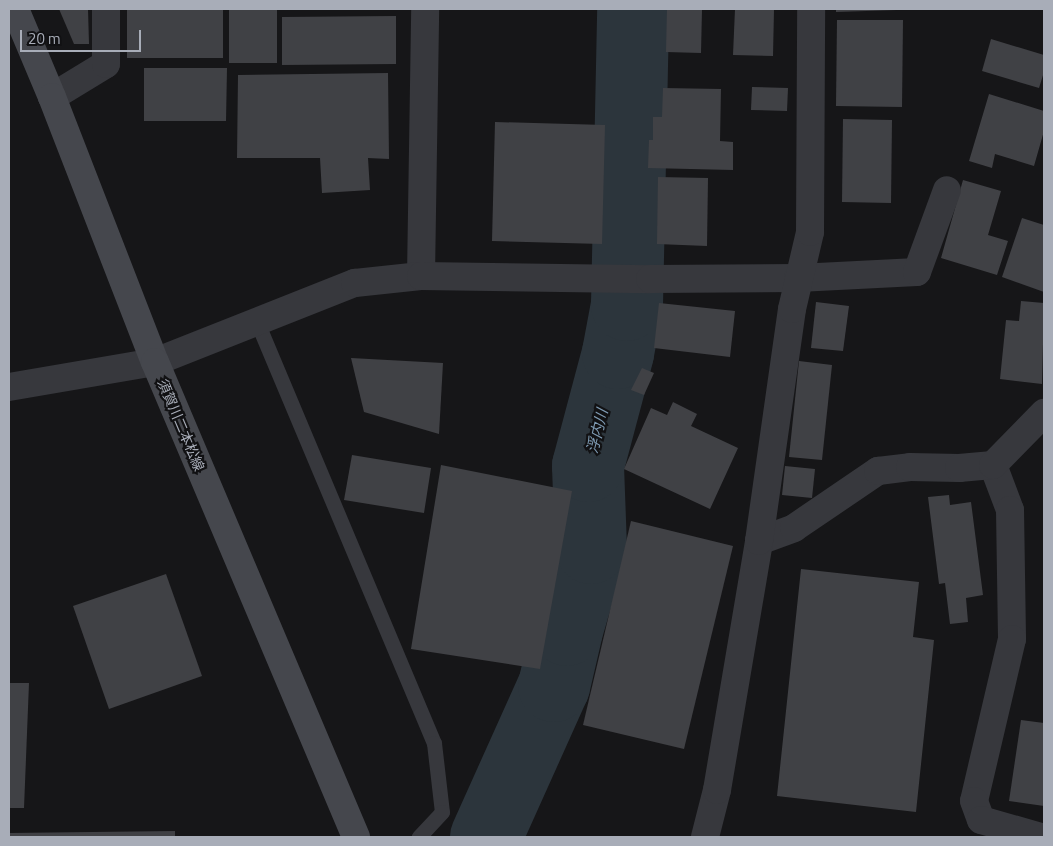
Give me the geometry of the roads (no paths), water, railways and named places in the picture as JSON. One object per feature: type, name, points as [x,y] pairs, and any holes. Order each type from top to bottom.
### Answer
[{"type":"main road","name":"須賀川二本松線","points":[[15,9],[52,97],[155,362],[356,837]]},
{"type":"street","points":[[52,97],[106,64],[106,9]]},
{"type":"street","points":[[421,276],[425,9]]},
{"type":"street","points":[[705,837],[717,790],[759,541],[792,309],[810,232],[811,9]]},
{"type":"street","points":[[9,387],[155,362],[355,283],[421,276],[650,280],[798,278],[917,272],[947,190]]},
{"type":"street","points":[[759,541],[794,528],[878,471],[910,467],[959,468],[993,465],[1044,413]]},
{"type":"street","points":[[993,465],[1010,510],[1012,639],[974,801],[981,820],[1041,837]]},
{"type":"lane","points":[[257,322],[434,743],[442,812],[419,837]]},
{"type":"waterway","name":"浮内川","points":[[486,837],[554,686],[567,630],[591,548],[588,466],[618,353],[627,305],[633,9]]}]
